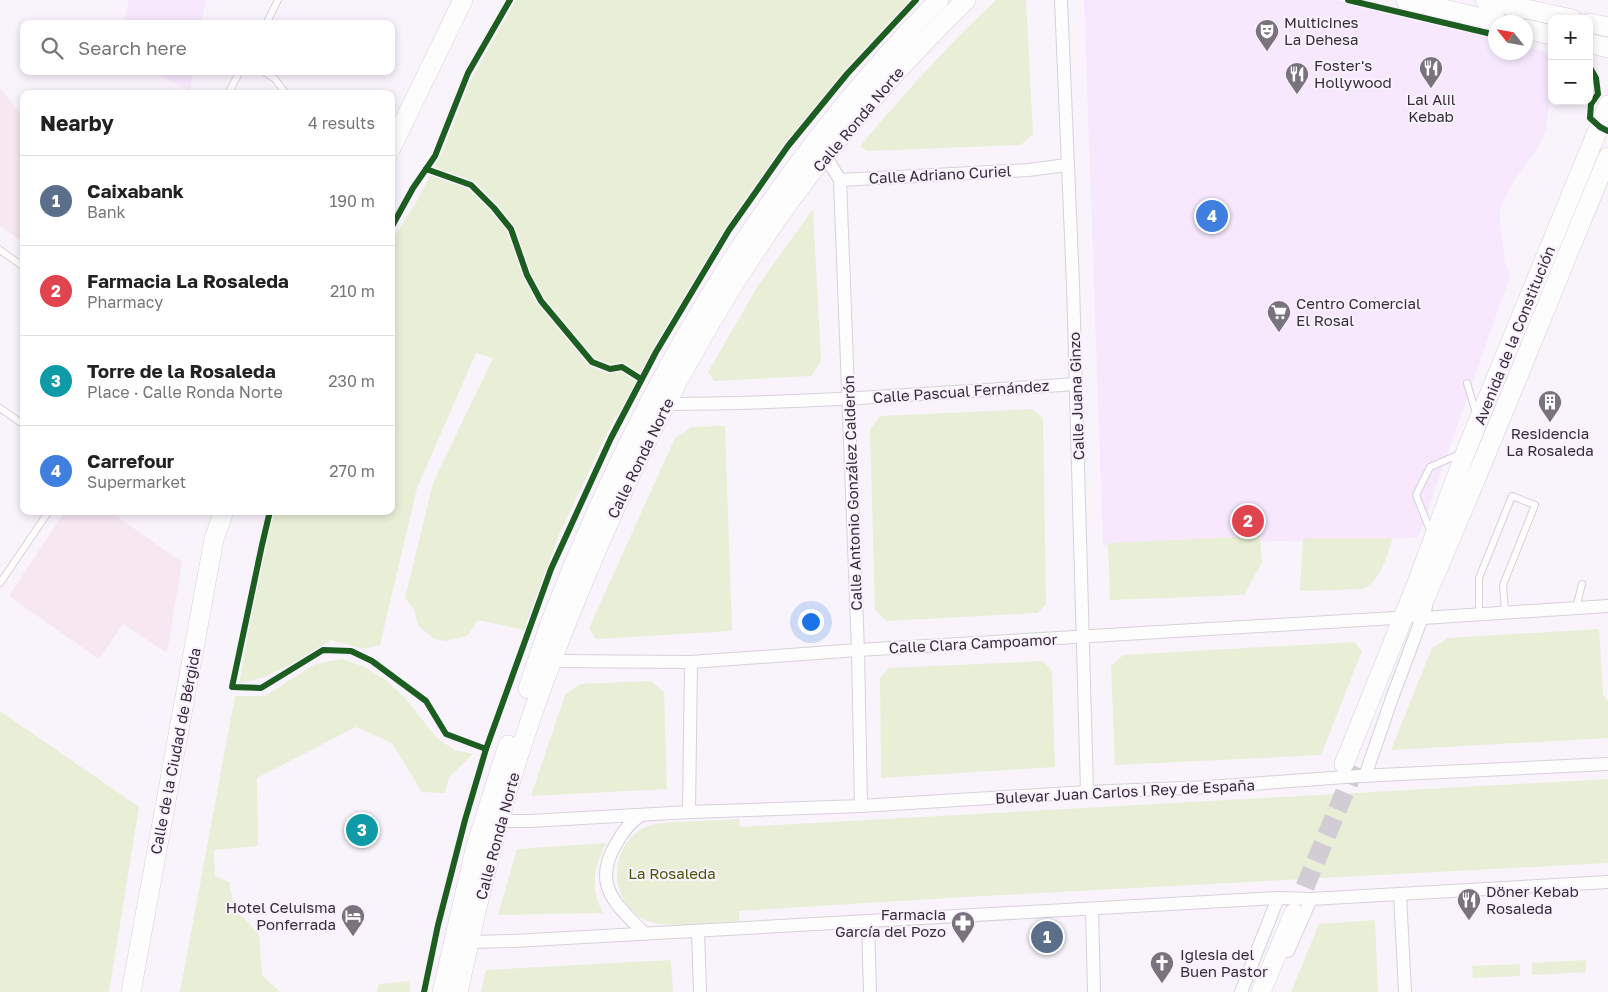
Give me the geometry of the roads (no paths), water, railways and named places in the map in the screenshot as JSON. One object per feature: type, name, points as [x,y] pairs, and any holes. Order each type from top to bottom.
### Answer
[{"type":"street","points":[[395,140],[463,0]]},
{"type":"street","name":"Calle Ronda Norte","points":[[458,992],[470,942],[491,821],[509,743],[556,607],[622,458],[677,354],[734,256],[792,174],[858,88],[905,34],[939,0]]},
{"type":"street","name":"Calle Ronda Norte","points":[[442,992],[476,846],[491,821],[521,747],[551,661],[608,522],[666,404],[690,360],[748,265],[790,201],[872,98],[918,47],[966,0]]},
{"type":"street","name":"Calle Juana Ginzo","points":[[1061,0],[1084,637],[1086,792]]},
{"type":"street","points":[[1406,0],[1488,20]]},
{"type":"street","points":[[1485,0],[1554,15]]},
{"type":"street","points":[[1593,23],[1608,27]]},
{"type":"street","points":[[1533,31],[1548,34]]},
{"type":"street","points":[[1593,45],[1608,48]]},
{"type":"street","name":"Avenida de la Constitución","points":[[1355,768],[1392,698],[1423,618],[1433,539],[1478,421],[1608,105]]},
{"type":"street","points":[[826,157],[840,180]]},
{"type":"street","name":"Avenida de la Constitución","points":[[1355,768],[1430,567],[1499,427],[1608,157]]},
{"type":"street","name":"Calle Adriano Curiel","points":[[840,180],[1028,170],[1068,165]]},
{"type":"street","name":"Calle Antonio González Calderón","points":[[840,180],[858,650],[861,806]]},
{"type":"street","name":"Calle Pascual Fernández","points":[[666,404],[849,398],[1076,384]]},
{"type":"street","name":"Calle de la Ciudad de Bérgida","points":[[131,992],[214,539],[223,515]]},
{"type":"street","name":"Avenida de la Constitución","points":[[1328,778],[1394,618],[1430,567]]},
{"type":"street","points":[[1423,618],[1608,606]]},
{"type":"street","name":"Calle Clara Campoamor","points":[[551,661],[691,662],[858,650],[1394,618]]},
{"type":"street","points":[[689,812],[691,662]]},
{"type":"street","name":"Bulevar Juan Carlos I Rey de España","points":[[491,821],[861,806],[1086,792],[1209,787],[1328,778],[1355,768],[1608,764]]},
{"type":"street","points":[[641,815],[620,836],[605,866],[604,877],[610,894],[622,910],[645,934]]},
{"type":"street","points":[[470,942],[1092,909],[1285,908],[1311,899],[1608,882]]},
{"type":"street","points":[[1400,894],[1404,992]]},
{"type":"street","points":[[1270,992],[1311,899]]},
{"type":"street","points":[[1241,992],[1285,908]]},
{"type":"street","points":[[1252,992],[1285,908]]},
{"type":"street","points":[[1261,992],[1285,908]]},
{"type":"street","points":[[1092,909],[1094,992]]},
{"type":"street","points":[[868,921],[870,992]]},
{"type":"street","points":[[698,931],[700,992]]},
{"type":"lane","points":[[268,20],[278,0]]},
{"type":"lane","points":[[230,90],[238,75]]},
{"type":"lane","points":[[269,75],[275,79],[283,90]]},
{"type":"lane","points":[[0,250],[20,264]]},
{"type":"lane","points":[[1467,383],[1478,421]]},
{"type":"lane","points":[[0,408],[20,422]]},
{"type":"lane","points":[[1433,539],[1416,496],[1430,467],[1466,451]]},
{"type":"lane","points":[[1479,614],[1478,578],[1512,496],[1534,505],[1502,585],[1505,612]]},
{"type":"lane","points":[[0,583],[46,515]]},
{"type":"lane","points":[[1576,608],[1582,584]]},
{"type":"tunnel","points":[[1294,913],[1357,763]]},
{"type":"place","name":"Multicines La Dehesa","points":[[1267,52]]},
{"type":"place","name":"Lal Alil Kebab","points":[[1431,89]]},
{"type":"place","name":"Foster's Hollywood","points":[[1297,95]]},
{"type":"place","name":"Carrefour","points":[[1212,216]]},
{"type":"place","name":"Centro Comercial El Rosal","points":[[1279,333]]},
{"type":"place","name":"Residencia La Rosaleda","points":[[1550,423]]},
{"type":"place","name":"Farmacia La Rosaleda","points":[[1248,521]]},
{"type":"place","name":"Torre de la Rosaleda","points":[[362,830]]},
{"type":"place","name":"Döner Kebab Rosaleda","points":[[1469,921]]},
{"type":"place","name":"Hotel Celuisma Ponferrada","points":[[353,937]]},
{"type":"place","name":"Caixabank","points":[[1047,937]]},
{"type":"place","name":"Farmacia García del Pozo","points":[[963,944]]},
{"type":"place","name":"Iglesia del Buen Pastor","points":[[1162,984]]},
{"type":"park label","name":"La Rosaleda","points":[[672,873]]}]
